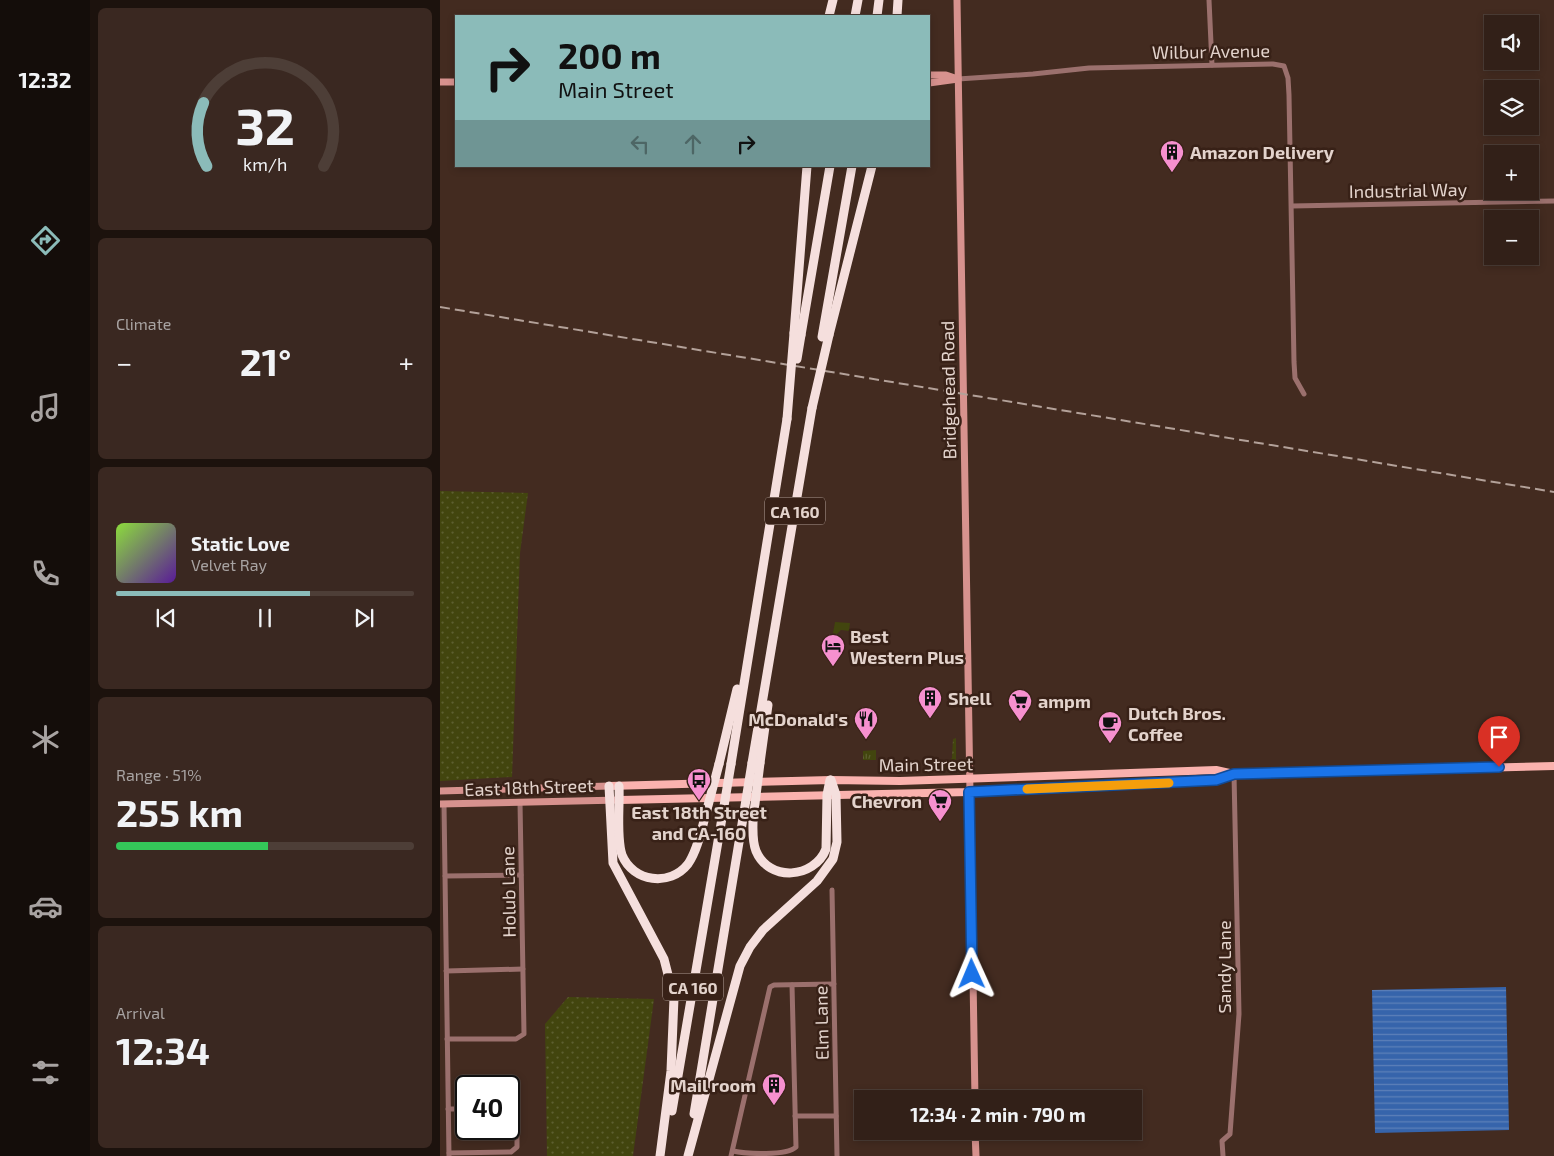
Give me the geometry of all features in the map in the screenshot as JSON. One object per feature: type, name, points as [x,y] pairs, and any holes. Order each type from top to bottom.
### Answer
[{"type":"highway","points":[[830,15],[833,0]]},
{"type":"highway","points":[[855,15],[858,0]]},
{"type":"highway","points":[[877,15],[879,0]]},
{"type":"highway","points":[[897,15],[898,0]]},
{"type":"highway","points":[[798,334],[807,167]]},
{"type":"highway","name":"CA 160","points":[[665,1156],[787,420],[798,334],[830,167]]},
{"type":"highway","points":[[826,336],[852,167]]},
{"type":"highway","points":[[826,336],[872,167]]},
{"type":"highway","name":"CA 160","points":[[687,1156],[743,818],[756,763],[777,613],[826,336]]},
{"type":"highway","points":[[614,786],[620,800],[621,852],[629,866],[642,876],[650,878],[660,879],[675,875],[689,863],[705,817],[738,682],[754,590],[760,574]]},
{"type":"highway","points":[[756,763],[753,841],[764,862],[786,873],[802,872],[817,863],[826,849],[831,795]]},
{"type":"highway","points":[[687,1156],[740,966],[763,930],[829,868],[833,859],[837,842],[830,780]]},
{"type":"highway","points":[[614,786],[609,800],[613,863],[661,954],[669,974],[674,998],[671,1071],[660,1156]]},
{"type":"main road","name":"Main Street","points":[[614,786],[830,780],[968,779],[1216,770],[1234,774],[1554,766]]},
{"type":"main road","name":"Main Street","points":[[620,800],[969,792],[1216,780],[1234,774]]},
{"type":"street","name":"Bridgehead Road","points":[[957,0],[968,779],[975,1090]]},
{"type":"street","points":[[1209,0],[1212,66]]},
{"type":"street","name":"Wilbur Avenue","points":[[930,82],[1033,74],[1072,68],[1272,64],[1284,66],[1288,78],[1289,95],[1294,362],[1295,378],[1304,394]]},
{"type":"street","name":"Wilbur Avenue","points":[[930,75],[946,75],[958,79]]},
{"type":"street","points":[[440,82],[455,82]]},
{"type":"street","name":"Industrial Way","points":[[1292,206],[1554,201]]},
{"type":"street","name":"Sandy Lane","points":[[1222,1156],[1222,1141],[1230,1134],[1239,1014],[1234,774]]},
{"type":"street","name":"East 18th Street","points":[[440,791],[614,786]]},
{"type":"street","name":"East 18th Street","points":[[442,804],[620,800]]},
{"type":"street","name":"Holub Lane","points":[[447,1039],[520,1037],[524,1034],[520,802]]},
{"type":"street","points":[[442,804],[450,1154],[511,1152],[517,1146],[517,1140]]},
{"type":"street","points":[[445,876],[521,874]]},
{"type":"street","name":"Elm Lane","points":[[832,890],[837,1156]]},
{"type":"street","points":[[446,971],[523,969]]},
{"type":"street","points":[[792,985],[796,1147],[793,1151],[732,1153],[768,991],[774,985],[834,984]]},
{"type":"street","points":[[448,1109],[455,1109]]},
{"type":"street","points":[[795,1116],[836,1116]]},
{"type":"street","points":[[976,1140],[976,1156]]},
{"type":"green space","points":[[440,491],[528,493],[520,553],[512,777],[440,781]]},
{"type":"green space","points":[[835,622],[850,623],[849,631],[841,630],[837,634],[833,633]]},
{"type":"green space","points":[[956,738],[956,764],[951,769],[942,769],[952,758],[953,739]]},
{"type":"green space","points":[[876,750],[876,760],[863,760],[863,751]]},
{"type":"green space","points":[[568,997],[654,999],[633,1156],[547,1156],[545,1024]]},
{"type":"water","points":[[1506,987],[1509,1130],[1375,1133],[1372,990]]},
{"type":"railway","points":[[440,307],[1554,492]]},
{"type":"slow traffic","points":[[1027,789],[1169,783]]},
{"type":"place","name":"Amazon Delivery","points":[[1172,173]]},
{"type":"place","name":"Best Western Plus","points":[[833,667]]},
{"type":"place","name":"Shell","points":[[930,719]]},
{"type":"place","name":"ampm","points":[[1020,722]]},
{"type":"place","name":"McDonald's","points":[[866,740]]},
{"type":"place","name":"Dutch Bros. Coffee","points":[[1110,744]]},
{"type":"place","name":"East 18th Street and CA-160","points":[[699,801]]},
{"type":"place","name":"Chevron","points":[[940,822]]},
{"type":"place","name":"Mail room","points":[[774,1106]]},
{"type":"route","points":[[972,974],[969,792],[1216,780],[1234,774],[1499,767]]}]
